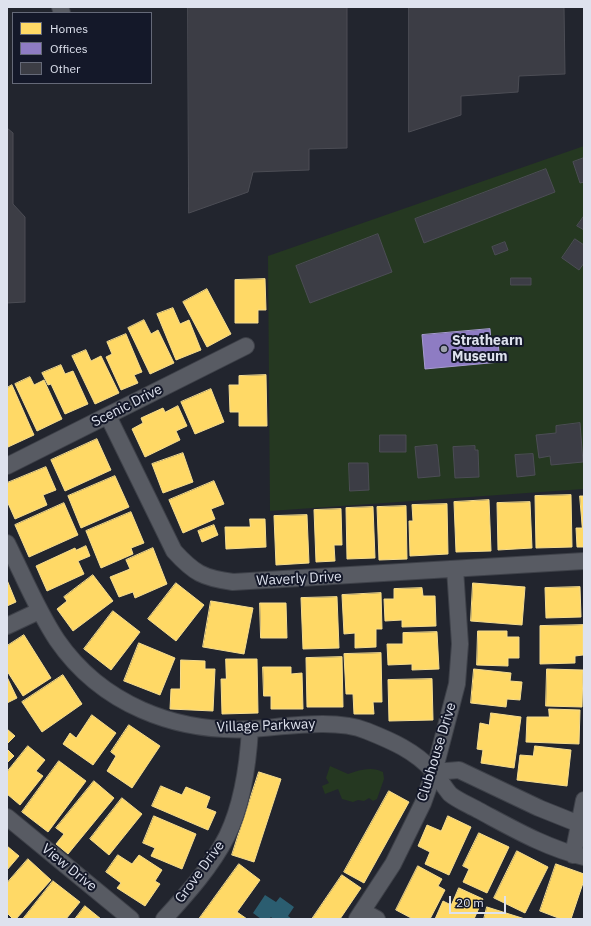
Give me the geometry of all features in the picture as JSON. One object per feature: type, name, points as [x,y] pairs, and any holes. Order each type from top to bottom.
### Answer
[{"type":"street","name":"Scenic Drive","points":[[7,466],[246,346]]},
{"type":"street","name":"Waverly Drive","points":[[108,416],[174,551],[189,568],[210,579],[233,582],[584,561]]},
{"type":"street","name":"Village Parkway","points":[[7,542],[39,611],[78,667],[108,692],[140,711],[173,722],[212,728],[250,729],[329,724],[364,730],[405,748],[419,757],[434,772],[451,794],[523,835],[578,856]]},
{"type":"street","name":"Clubhouse Drive","points":[[360,915],[393,864],[423,803],[434,772],[457,684],[460,644],[455,569]]},
{"type":"street","points":[[7,626],[39,611]]},
{"type":"street","name":"Grove Drive","points":[[164,919],[205,871],[227,837],[239,806],[249,751],[250,729]]},
{"type":"street","points":[[434,772],[459,770],[582,826]]},
{"type":"street","points":[[578,856],[584,800]]},
{"type":"street","name":"View Drive","points":[[7,817],[131,919]]},
{"type":"street","points":[[360,915],[377,919]]},
{"type":"green space","points":[[584,146],[584,489],[270,511],[268,256]]},
{"type":"green space","points":[[330,766],[348,774],[370,769],[383,772],[384,779],[377,799],[373,801],[369,798],[364,801],[358,800],[353,802],[342,799],[338,789],[325,794],[322,786],[329,783],[326,778]]},
{"type":"water","points":[[265,895],[276,902],[280,897],[294,907],[288,916],[292,919],[273,919],[271,917],[269,919],[261,919],[253,913]]},
{"type":"building: Homes","points":[[265,279],[266,310],[258,310],[258,323],[235,323],[235,280]]},
{"type":"building: Homes","points":[[207,289],[231,334],[207,347],[183,302]]},
{"type":"building: Homes","points":[[173,308],[180,324],[189,320],[201,350],[176,360],[157,314]]},
{"type":"building: Homes","points":[[144,320],[151,334],[158,330],[174,363],[150,374],[128,328]]},
{"type":"building: Homes","points":[[126,334],[142,372],[134,375],[138,383],[121,390],[106,357],[112,354],[107,342]]},
{"type":"building: Homes","points":[[86,350],[91,361],[101,356],[119,393],[95,404],[72,356]]},
{"type":"building: Homes","points":[[61,365],[65,374],[73,371],[88,404],[65,414],[51,384],[48,385],[42,373]]},
{"type":"building: Homes","points":[[266,375],[267,426],[239,426],[239,412],[230,412],[229,385],[239,385],[239,376]]},
{"type":"building: Homes","points":[[30,377],[34,385],[44,380],[62,419],[37,431],[15,384]]},
{"type":"building: Homes","points":[[12,385],[34,435],[8,447],[7,388]]},
{"type":"building: Homes","points":[[211,389],[224,422],[195,434],[181,402]]},
{"type":"building: Homes","points":[[178,406],[187,426],[176,431],[180,440],[145,457],[132,429],[143,423],[141,418],[163,408],[165,412]]},
{"type":"building: Homes","points":[[97,439],[111,470],[65,491],[51,460]]},
{"type":"building: Homes","points":[[183,453],[193,482],[163,493],[152,464]]},
{"type":"building: Homes","points":[[46,467],[56,490],[43,495],[47,505],[15,519],[7,501],[7,483]]},
{"type":"building: Homes","points":[[115,476],[129,507],[81,528],[68,496]]},
{"type":"building: Homes","points":[[214,481],[224,504],[211,509],[215,519],[183,533],[169,500]]},
{"type":"building: Homes","points":[[571,495],[572,547],[536,548],[535,496]]},
{"type":"building: Homes","points":[[580,496],[584,496],[584,547],[577,547],[576,528],[582,528]]},
{"type":"building: Homes","points":[[489,500],[491,551],[456,552],[454,502]]},
{"type":"building: Homes","points":[[530,502],[532,548],[498,550],[497,503]]},
{"type":"building: Homes","points":[[64,503],[78,535],[29,557],[15,525]]},
{"type":"building: Homes","points":[[447,504],[448,554],[410,556],[409,521],[413,521],[412,505]]},
{"type":"building: Homes","points":[[406,506],[407,559],[379,560],[377,507]]},
{"type":"building: Homes","points":[[373,507],[375,558],[347,559],[346,508]]},
{"type":"building: Homes","points":[[341,509],[342,545],[334,545],[335,561],[316,562],[314,510]]},
{"type":"building: Homes","points":[[131,512],[144,543],[131,548],[133,554],[101,568],[86,531]]},
{"type":"building: Homes","points":[[307,515],[309,563],[276,565],[274,516]]},
{"type":"building: Homes","points":[[250,519],[265,519],[266,547],[226,549],[225,527],[250,527]]},
{"type":"building: Homes","points":[[214,525],[218,535],[202,542],[198,531]]},
{"type":"building: Homes","points":[[86,546],[90,556],[78,561],[84,574],[47,591],[36,566],[75,548],[76,550]]},
{"type":"building: Homes","points":[[153,548],[167,584],[135,598],[133,592],[119,597],[110,577],[130,569],[126,560]]},
{"type":"building: Homes","points":[[93,575],[113,601],[73,631],[57,609],[67,601],[64,597]]},
{"type":"building: Homes","points":[[7,580],[16,602],[7,606]]},
{"type":"building: Homes","points":[[176,583],[204,605],[176,641],[148,619]]},
{"type":"building: Homes","points":[[473,583],[525,587],[522,625],[471,621]]},
{"type":"building: Homes","points":[[580,587],[581,617],[546,618],[545,588]]},
{"type":"building: Homes","points":[[422,588],[423,596],[435,596],[436,626],[402,627],[402,620],[385,621],[384,599],[394,599],[394,589]]},
{"type":"building: Homes","points":[[381,593],[382,629],[376,629],[376,647],[355,648],[355,633],[344,634],[342,595]]},
{"type":"building: Homes","points":[[337,597],[339,648],[303,649],[301,598]]},
{"type":"building: Homes","points":[[211,601],[253,608],[244,654],[203,647]]},
{"type":"building: Homes","points":[[260,603],[286,603],[287,638],[261,638]]},
{"type":"building: Homes","points":[[113,611],[140,632],[111,670],[84,649]]},
{"type":"building: Homes","points":[[583,625],[583,655],[575,656],[575,663],[540,664],[540,626]]},
{"type":"building: Homes","points":[[478,631],[507,631],[507,637],[519,637],[519,658],[508,658],[508,666],[477,665]]},
{"type":"building: Homes","points":[[437,632],[439,669],[412,670],[412,664],[388,665],[387,644],[403,644],[403,633]]},
{"type":"building: Homes","points":[[24,635],[51,678],[23,696],[7,671],[7,646]]},
{"type":"building: Homes","points":[[139,643],[175,658],[160,695],[124,681]]},
{"type":"building: Homes","points":[[381,653],[382,702],[373,702],[374,714],[354,714],[353,694],[346,694],[344,654]]},
{"type":"building: Homes","points":[[342,657],[343,707],[307,707],[306,658]]},
{"type":"building: Homes","points":[[226,659],[257,659],[258,713],[222,714],[221,679],[226,679]]},
{"type":"building: Homes","points":[[181,660],[205,661],[205,669],[215,669],[213,711],[170,709],[171,689],[180,689]]},
{"type":"building: Homes","points":[[263,667],[291,667],[291,674],[302,673],[303,709],[271,709],[271,696],[264,696]]},
{"type":"building: Homes","points":[[474,669],[511,673],[510,681],[522,682],[520,700],[507,699],[506,707],[471,703]]},
{"type":"building: Homes","points":[[547,669],[583,670],[582,707],[546,706]]},
{"type":"building: Homes","points":[[63,675],[82,704],[42,732],[22,702]]},
{"type":"building: Homes","points":[[7,677],[17,698],[7,703]]},
{"type":"building: Homes","points":[[432,679],[433,720],[389,721],[388,680]]},
{"type":"building: Homes","points":[[549,709],[580,710],[579,744],[526,742],[527,717],[549,717]]},
{"type":"building: Homes","points":[[491,713],[521,717],[514,768],[481,763],[483,750],[477,749],[480,723],[489,725]]},
{"type":"building: Homes","points":[[92,715],[116,733],[93,765],[63,744],[70,733],[76,738]]},
{"type":"building: Homes","points":[[129,725],[160,746],[132,788],[107,771],[116,756],[111,752]]},
{"type":"building: Homes","points":[[7,729],[15,736],[7,744]]},
{"type":"building: Homes","points":[[28,746],[45,760],[36,771],[43,776],[20,805],[7,794],[7,772]]},
{"type":"building: Homes","points":[[535,746],[571,750],[567,786],[517,780],[520,755],[533,756]]},
{"type":"building: Homes","points":[[7,749],[14,756],[7,763]]},
{"type":"building: Homes","points":[[59,761],[86,781],[48,832],[22,812]]},
{"type":"building: Homes","points":[[259,772],[281,779],[254,862],[232,855]]},
{"type":"building: Homes","points":[[94,781],[114,798],[68,854],[56,844],[64,834],[56,828]]},
{"type":"building: Homes","points":[[161,786],[182,795],[186,787],[210,797],[206,808],[216,812],[208,830],[152,806]]},
{"type":"building: Homes","points":[[389,791],[409,802],[364,883],[344,872]]},
{"type":"building: Homes","points":[[122,798],[142,814],[109,855],[90,839]]},
{"type":"building: Homes","points":[[154,816],[196,834],[182,869],[151,856],[155,848],[143,843]]},
{"type":"building: Homes","points":[[448,816],[471,827],[449,875],[425,864],[430,852],[418,846],[427,825],[441,831]]},
{"type":"building: Homes","points":[[479,833],[509,847],[487,893],[463,882],[469,869],[463,866]]},
{"type":"building: Homes","points":[[7,846],[19,856],[7,870]]},
{"type":"building: Homes","points":[[517,851],[548,867],[525,913],[494,898]]},
{"type":"building: Homes","points":[[118,855],[132,864],[139,855],[162,870],[155,881],[160,884],[145,906],[117,888],[121,883],[106,872]]},
{"type":"building: Homes","points":[[28,859],[51,880],[16,919],[13,919],[7,913],[7,883]]},
{"type":"building: Homes","points":[[239,864],[260,880],[237,912],[247,919],[199,919]]},
{"type":"building: Homes","points":[[556,864],[584,874],[584,880],[571,919],[561,919],[540,911]]},
{"type":"building: Homes","points":[[418,866],[442,879],[438,886],[445,890],[430,919],[413,919],[396,910]]},
{"type":"building: Homes","points":[[342,875],[361,888],[340,919],[312,919]]},
{"type":"building: Homes","points":[[53,881],[80,902],[66,919],[23,919]]},
{"type":"building: Homes","points":[[459,888],[483,899],[474,919],[435,919],[443,901],[451,905]]},
{"type":"building: Homes","points":[[85,906],[101,919],[75,919]]},
{"type":"building: Homes","points":[[487,907],[525,919],[484,919]]},
{"type":"building: Offices","points":[[490,329],[491,343],[498,342],[500,362],[425,369],[422,335]]},
{"type":"building: Other","points":[[188,7],[347,7],[347,148],[309,149],[309,170],[253,172],[248,192],[189,213]]},
{"type":"building: Other","points":[[409,7],[564,7],[565,74],[519,76],[518,92],[461,96],[461,115],[409,132]]},
{"type":"building: Other","points":[[7,128],[13,133],[13,204],[25,217],[25,302],[7,303]]},
{"type":"building: Other","points":[[584,158],[584,182],[580,183],[573,162]]},
{"type":"building: Other","points":[[546,169],[555,192],[424,243],[415,219]]},
{"type":"building: Other","points":[[584,216],[584,230],[577,226]]},
{"type":"building: Other","points":[[378,234],[392,272],[310,303],[296,266]]},
{"type":"building: Other","points":[[575,239],[584,245],[584,263],[579,270],[562,258]]},
{"type":"building: Other","points":[[505,242],[508,250],[495,255],[492,247]]},
{"type":"building: Other","points":[[511,278],[531,278],[531,285],[511,285]]},
{"type":"building: Other","points":[[580,423],[583,462],[551,465],[550,456],[539,458],[536,435],[556,433],[556,426]]},
{"type":"building: Other","points":[[380,435],[406,435],[406,452],[380,452]]},
{"type":"building: Other","points":[[437,445],[440,476],[418,478],[415,447]]},
{"type":"building: Other","points":[[475,446],[475,450],[478,450],[479,477],[455,478],[453,447]]},
{"type":"building: Other","points":[[533,454],[535,475],[517,477],[515,455]]},
{"type":"building: Other","points":[[349,463],[368,463],[369,490],[350,491]]},
{"type":"place","name":"Strathearn Museum","points":[[444,349]]}]
